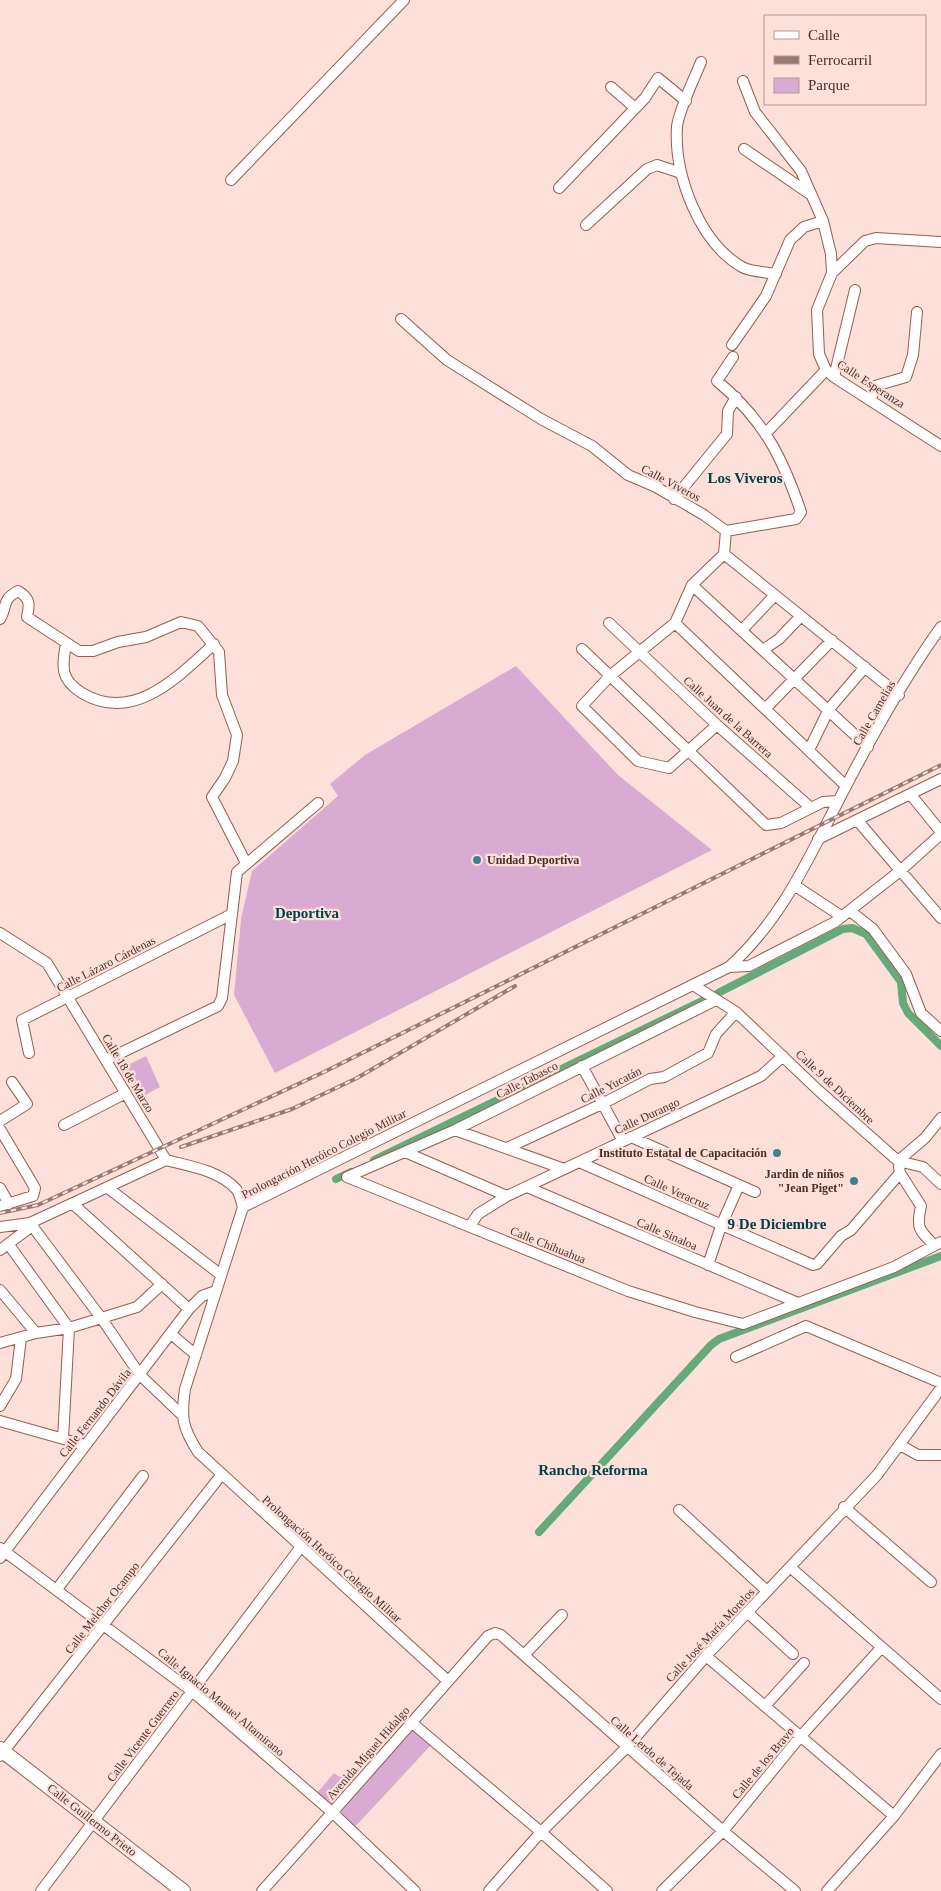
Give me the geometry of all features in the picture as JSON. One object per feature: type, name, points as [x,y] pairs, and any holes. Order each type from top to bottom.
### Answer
[{"type":"main road","name":"Calle Guillermo Prieto","points":[[1,1752],[94,1820],[183,1891]]},
{"type":"street","points":[[231,180],[404,0]]},
{"type":"street","points":[[701,62],[677,125],[681,173],[704,229],[724,254],[744,268],[776,274]]},
{"type":"street","points":[[559,188],[634,107],[645,98],[658,78],[686,101]]},
{"type":"street","name":"Calle Esperanza","points":[[743,81],[755,112],[801,170],[823,222],[831,254],[832,273],[817,310],[819,354],[826,370],[941,446]]},
{"type":"street","points":[[611,87],[634,107]]},
{"type":"street","points":[[744,149],[811,195]]},
{"type":"street","points":[[586,225],[647,169],[657,165],[681,173]]},
{"type":"street","points":[[732,345],[766,296],[790,240],[804,227],[823,222]]},
{"type":"street","points":[[832,273],[865,241],[870,239],[941,242]]},
{"type":"street","points":[[834,377],[854,290]]},
{"type":"street","points":[[871,399],[875,386],[906,377],[913,355],[917,312]]},
{"type":"street","name":"Calle Viveros","points":[[401,319],[447,360],[541,419],[592,446],[628,475],[656,487],[704,515],[726,531]]},
{"type":"street","points":[[717,725],[668,768],[638,761],[582,706],[610,676],[675,623],[692,585],[724,554],[726,531],[799,517],[801,512],[787,470],[766,433],[736,398],[716,381],[733,357]]},
{"type":"street","points":[[766,433],[826,370]]},
{"type":"street","points":[[674,499],[727,434],[728,411],[736,398]]},
{"type":"street","points":[[724,554],[899,695]]},
{"type":"street","points":[[692,585],[829,709],[868,747]]},
{"type":"street","points":[[0,619],[3,605],[9,596],[18,592],[27,596],[30,605],[27,617],[79,651],[93,651],[118,642],[146,637],[181,622],[198,626],[219,652],[222,695],[237,735],[233,761],[225,778],[212,797],[246,863]]},
{"type":"street","points":[[742,630],[776,595]]},
{"type":"street","points":[[763,650],[779,639],[801,616]]},
{"type":"street","name":"Calle Juan de la Barrera","points":[[610,623],[717,725],[811,808]]},
{"type":"street","points":[[675,623],[846,786]]},
{"type":"street","name":"Calle Camelias","points":[[832,813],[868,747],[941,627]]},
{"type":"street","points":[[765,709],[832,640]]},
{"type":"street","points":[[66,644],[64,672],[69,684],[94,700],[116,704],[137,702],[160,690],[214,644]]},
{"type":"street","points":[[582,649],[766,825],[781,823],[823,802],[838,801]]},
{"type":"street","points":[[809,750],[829,709],[865,667]]},
{"type":"street","points":[[818,839],[941,780]]},
{"type":"street","points":[[729,967],[750,966],[835,922],[900,871],[941,833],[911,795]]},
{"type":"street","points":[[106,1060],[218,1006],[222,998],[230,915],[237,872],[318,803]]},
{"type":"street","name":"Prolongación Heróico Colegio Militar","points":[[448,1681],[300,1548],[198,1452],[185,1433],[182,1415],[185,1389],[243,1207],[729,967],[753,946],[778,914],[832,813]]},
{"type":"street","points":[[857,820],[941,918]]},
{"type":"street","points":[[794,885],[873,929],[906,974],[921,1013],[940,1028]]},
{"type":"street","name":"Calle Lázaro Cárdenas","points":[[29,1053],[22,1020],[230,915]]},
{"type":"street","name":"Calle 18 de Marzo","points":[[1,935],[48,963],[166,1160]]},
{"type":"street","points":[[693,985],[716,1000]]},
{"type":"street","name":"Calle 9 de Diciembre","points":[[716,1000],[736,1012],[898,1161],[923,1167],[941,1184]]},
{"type":"street","name":"Calle Tabasco","points":[[347,1178],[455,1130],[716,1000]]},
{"type":"street","name":"Calle Yucatán","points":[[507,1148],[604,1104],[650,1079],[664,1076],[708,1053],[716,1034],[736,1012]]},
{"type":"street","name":"Calle Durango","points":[[470,1226],[478,1214],[506,1196],[761,1076],[783,1056]]},
{"type":"street","points":[[582,1066],[627,1139],[754,1192]]},
{"type":"street","points":[[0,1188],[4,1205],[33,1196],[34,1188],[0,1128],[26,1104],[12,1082]]},
{"type":"street","points":[[64,1126],[126,1093]]},
{"type":"street","points":[[798,1303],[894,1267],[938,1244],[919,1229],[920,1206],[900,1173],[898,1161],[925,1138],[941,1118]]},
{"type":"street","points":[[455,1130],[564,1169]]},
{"type":"street","points":[[405,1152],[506,1196]]},
{"type":"street","points":[[63,1439],[69,1328],[4,1248],[31,1225],[166,1160],[203,1170],[222,1178],[237,1190],[243,1207]]},
{"type":"street","name":"Calle Veracruz","points":[[579,1162],[813,1266],[817,1264],[841,1236],[851,1230],[900,1173]]},
{"type":"street","name":"Calle Chihuahua","points":[[347,1178],[628,1291],[694,1312],[719,1316],[743,1324],[798,1303]]},
{"type":"street","points":[[708,1265],[721,1226],[739,1185]]},
{"type":"street","name":"Calle Sinaloa","points":[[527,1187],[798,1303]]},
{"type":"street","points":[[108,1188],[222,1275]]},
{"type":"street","points":[[73,1204],[189,1310]]},
{"type":"street","points":[[0,1226],[31,1225]]},
{"type":"street","points":[[31,1225],[102,1319],[140,1375],[182,1415]]},
{"type":"street","points":[[0,1343],[36,1333],[69,1328],[137,1307],[162,1284]]},
{"type":"street","points":[[0,1290],[36,1333]]},
{"type":"street","name":"Calle Fernando Dávila","points":[[2,1553],[189,1310],[202,1296],[216,1291]]},
{"type":"street","points":[[736,1358],[806,1326],[941,1383]]},
{"type":"street","points":[[171,1334],[196,1355]]},
{"type":"street","points":[[0,1406],[16,1379],[21,1338]]},
{"type":"street","name":"Calle José María Morelos","points":[[489,1891],[541,1832],[627,1747],[706,1656],[844,1507],[877,1475],[941,1388]]},
{"type":"street","points":[[0,1421],[85,1445]]},
{"type":"street","points":[[900,1445],[918,1455],[941,1455]]},
{"type":"street","name":"Calle Melchor Ocampo","points":[[1,1752],[105,1625],[222,1474]]},
{"type":"street","points":[[57,1590],[143,1476]]},
{"type":"street","points":[[844,1507],[931,1582]]},
{"type":"street","points":[[679,1510],[767,1591]]},
{"type":"street","name":"Calle Vicente Guerrero","points":[[41,1891],[300,1548]]},
{"type":"street","name":"Calle Ignacio Manuel Altamirano","points":[[2,1553],[105,1625],[192,1692],[333,1812],[415,1891]]},
{"type":"street","points":[[790,1567],[941,1699]]},
{"type":"street","points":[[747,1612],[793,1654]]},
{"type":"street","points":[[524,1655],[562,1615]]},
{"type":"street","name":"Avenida Miguel Hidalgo","points":[[262,1891],[410,1722],[488,1636],[494,1633]]},
{"type":"street","name":"Calle Lerdo de Tejada","points":[[494,1633],[501,1635],[723,1831],[795,1891]]},
{"type":"street","name":"Calle de los Bravo","points":[[662,1891],[723,1831],[800,1737],[881,1648]]},
{"type":"street","points":[[706,1656],[894,1816]]},
{"type":"street","points":[[766,1706],[804,1663]]},
{"type":"street","points":[[410,1722],[541,1832],[607,1891]]},
{"type":"street","points":[[827,1891],[894,1816],[941,1754]]},
{"type":"green space","name":"Unidad Deportiva","points":[[516,666],[618,775],[712,850],[275,1073],[234,995],[241,919],[252,871],[338,796],[330,784],[365,755]]},
{"type":"green space","points":[[146,1056],[160,1087],[138,1099],[120,1069]]},
{"type":"green space","points":[[412,1728],[431,1745],[354,1828],[337,1813]]},
{"type":"green space","points":[[346,1771],[360,1781],[334,1809],[316,1794],[334,1773],[340,1777]]},
{"type":"waterway","points":[[718,993],[843,929],[852,928],[866,934],[901,982],[903,1003],[908,1013],[941,1046]]},
{"type":"waterway","points":[[374,1160],[708,998]]},
{"type":"waterway","points":[[336,1179],[351,1172]]},
{"type":"waterway","points":[[539,1532],[711,1345],[719,1339],[941,1256]]},
{"type":"railway","points":[[0,1213],[38,1205],[324,1072],[941,765]]},
{"type":"railway","points":[[181,1147],[292,1109],[357,1078],[515,986]]},
{"type":"place","name":"Unidad Deportiva","points":[[477,860]]},
{"type":"place","name":"Instituto Estatal de Capacitación","points":[[777,1153]]},
{"type":"place","name":"Jardin de niños \"Jean Piget\"","points":[[854,1181]]},
{"type":"district","name":"Los Viveros","points":[[745,478]]},
{"type":"district","name":"Deportiva","points":[[307,913]]},
{"type":"district","name":"9 De Diciembre","points":[[777,1224]]},
{"type":"district","name":"Rancho Reforma","points":[[593,1470]]}]
